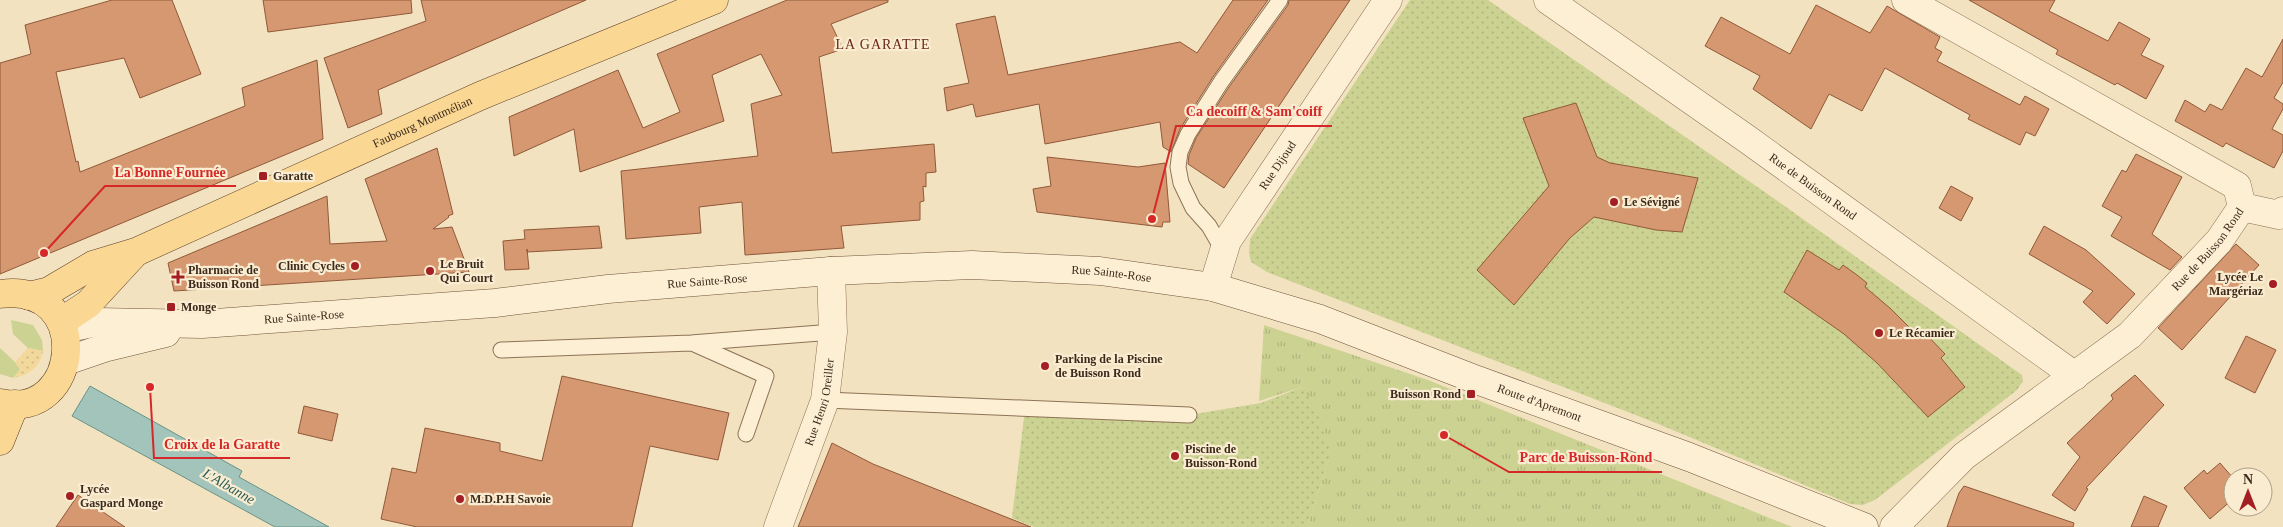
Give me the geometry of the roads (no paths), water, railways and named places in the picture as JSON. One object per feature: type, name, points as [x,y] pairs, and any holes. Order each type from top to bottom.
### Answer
[{"type":"main road","name":"Faubourg Montmélian","points":[[29,296],[49,291],[93,265],[136,252],[480,96],[714,0]]},
{"type":"main road","name":"Faubourg Montmélian","points":[[62,325],[88,304],[136,252]]},
{"type":"main road","points":[[0,294],[16,293],[42,302],[62,325],[67,345],[66,361],[62,374],[44,394],[26,402],[7,403],[0,442]]},
{"type":"street","name":"Rue Dijoud","points":[[1213,287],[1227,241],[1388,0]]},
{"type":"street","name":"Rue de Buisson Rond","points":[[1548,0],[1747,139],[2075,376]]},
{"type":"street","name":"Rue de Buisson Rond","points":[[1894,527],[1964,456],[2130,335],[2219,240],[2242,207],[2237,186],[1906,0]]},
{"type":"street","points":[[2242,207],[2279,216],[2283,211]]},
{"type":"street","name":"Rue Sainte-Rose","points":[[62,325],[97,322],[202,324],[494,303],[608,289],[831,271],[972,265],[1100,271],[1213,287]]},
{"type":"street","name":"Rue Henri Oreiller","points":[[778,527],[825,400],[833,332],[831,271]]},
{"type":"street","name":"Route d'Apremont","points":[[1213,287],[1320,319],[1477,380],[1689,457],[1864,527]]},
{"type":"street","name":"Rue Sainte-Rose","points":[[66,361],[104,348],[202,324]]},
{"type":"lane","points":[[1224,252],[1209,226],[1193,208],[1181,183],[1178,167],[1180,152],[1188,134],[1222,82],[1280,0]]},
{"type":"lane","points":[[501,350],[691,343],[833,332]]},
{"type":"lane","points":[[691,343],[766,376],[746,434]]},
{"type":"lane","points":[[825,400],[1189,415]]},
{"type":"water","name":"L'Albanne","points":[[90,386],[242,471],[239,477],[329,527],[275,527],[72,416]]},
{"type":"place","name":"Garatte","points":[[263,176]]},
{"type":"place","name":"Le Sévigné","points":[[1614,202]]},
{"type":"place","name":"Ca decoiff & Sam'coiff","points":[[1152,219]]},
{"type":"place","name":"La Bonne Fournée","points":[[44,253]]},
{"type":"place","name":"Clinic Cycles","points":[[355,266]]},
{"type":"place","name":"Le Bruit Qui Court","points":[[430,271]]},
{"type":"place","name":"Pharmacie de Buisson Rond","points":[[178,277]]},
{"type":"place","name":"Lycée Le Margériaz","points":[[2273,284]]},
{"type":"place","name":"Monge","points":[[171,307]]},
{"type":"place","name":"Le Récamier","points":[[1879,333]]},
{"type":"place","name":"Parking de la Piscine de Buisson Rond","points":[[1045,366]]},
{"type":"place","name":"Croix de la Garatte","points":[[150,387]]},
{"type":"place","name":"Buisson Rond","points":[[1471,394]]},
{"type":"place","name":"Parc de Buisson-Rond","points":[[1444,435]]},
{"type":"place","name":"Piscine de Buisson-Rond","points":[[1175,456]]},
{"type":"place","name":"Lycée Gaspard Monge","points":[[70,496]]},
{"type":"place","name":"M.D.P.H Savoie","points":[[460,499]]},
{"type":"district","name":"LA GARATTE","points":[[883,44]]}]
